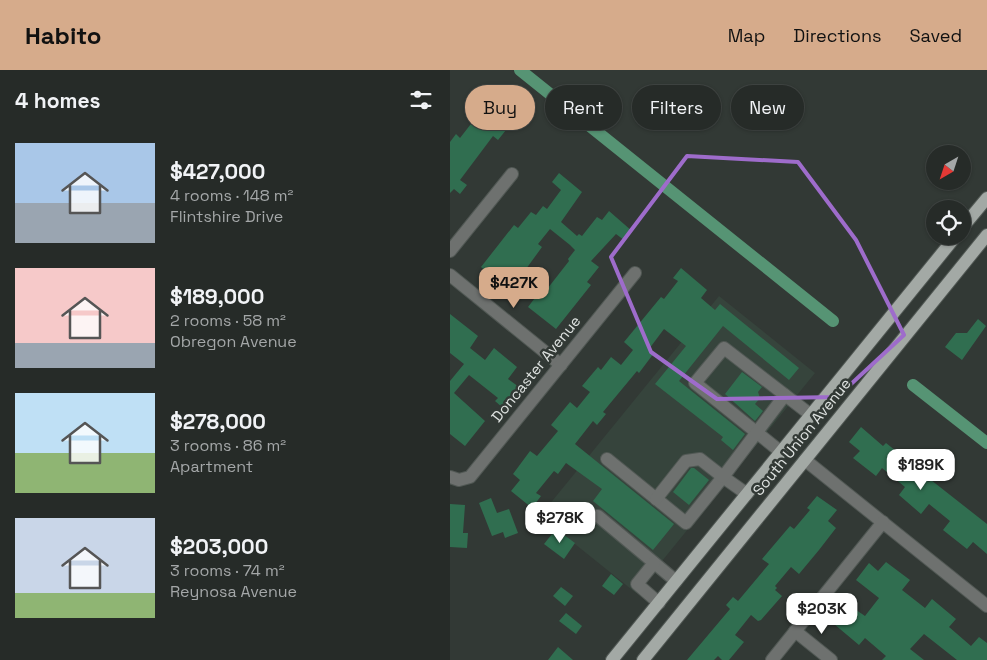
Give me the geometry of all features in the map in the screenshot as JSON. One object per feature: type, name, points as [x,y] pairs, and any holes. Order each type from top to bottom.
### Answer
[{"type":"main road","points":[[971,217],[987,198]]},
{"type":"main road","name":"South Union Avenue","points":[[643,660],[987,235]]},
{"type":"main road","name":"South Union Avenue","points":[[612,660],[949,245]]},
{"type":"street","points":[[450,251],[512,174]]},
{"type":"street","name":"Doncaster Avenue","points":[[455,478],[470,477],[635,273]]},
{"type":"street","points":[[450,275],[561,365]]},
{"type":"street","points":[[781,452],[695,383],[724,348],[810,415]]},
{"type":"street","points":[[607,458],[686,523],[785,395]]},
{"type":"street","points":[[656,499],[686,461],[700,459],[747,494]]},
{"type":"street","points":[[805,460],[987,606]]},
{"type":"street","points":[[566,515],[598,516],[676,581]]},
{"type":"street","points":[[772,660],[882,522]]},
{"type":"street","points":[[654,563],[637,584],[659,603]]},
{"type":"street","points":[[795,631],[831,660]]},
{"type":"highlighted area","points":[[687,156],[798,162],[856,240],[904,335],[837,397],[717,399],[651,352],[611,257]]},
{"type":"shaded area","points":[[719,296],[815,373],[636,593],[540,516]]},
{"type":"building","points":[[466,130],[506,130],[498,140],[493,136],[460,180],[467,185],[460,194],[454,189],[450,193],[450,142],[456,134],[460,138]]},
{"type":"building","points":[[559,173],[582,192],[561,222],[577,236],[579,234],[582,236],[597,217],[602,220],[609,211],[632,231],[624,240],[616,234],[591,261],[599,267],[587,282],[591,285],[556,329],[528,307],[541,290],[544,293],[569,261],[568,259],[575,250],[570,245],[550,229],[538,244],[542,247],[510,291],[481,267],[514,225],[518,228],[531,212],[536,215],[543,206],[547,209],[561,190],[552,182]]},
{"type":"building","points":[[681,268],[707,290],[701,298],[715,310],[720,304],[799,368],[789,380],[723,326],[679,381],[745,434],[733,450],[721,440],[723,437],[655,384],[686,346],[664,329],[649,349],[654,353],[639,373],[637,371],[603,412],[606,414],[597,425],[593,421],[575,444],[674,524],[653,550],[593,501],[602,489],[566,463],[558,474],[554,471],[536,493],[541,496],[532,508],[511,491],[520,480],[513,474],[530,451],[537,456],[558,431],[551,425],[570,402],[577,408],[590,392],[582,386],[598,367],[601,370],[611,357],[621,365],[633,350],[624,342],[661,297],[664,299],[678,281],[673,278]]},
{"type":"building","points":[[450,314],[478,336],[470,348],[485,360],[494,348],[517,367],[508,379],[519,387],[503,408],[495,401],[498,398],[469,375],[454,393],[485,421],[465,446],[450,434],[450,381],[464,364],[450,353]]},
{"type":"building","points":[[978,319],[986,326],[962,360],[945,347],[956,333],[967,333]]},
{"type":"building","points":[[742,372],[762,387],[758,392],[760,398],[755,404],[763,411],[755,421],[725,394]]},
{"type":"building","points":[[861,427],[883,446],[886,443],[906,459],[904,462],[929,482],[931,480],[987,524],[987,554],[973,542],[967,549],[943,530],[950,521],[929,504],[921,514],[899,495],[905,487],[882,468],[876,476],[853,458],[860,451],[849,442]]},
{"type":"building","points":[[691,468],[694,468],[709,480],[689,505],[673,492]]},
{"type":"building","points":[[817,496],[837,510],[828,521],[836,528],[819,550],[799,574],[791,567],[775,586],[777,588],[775,590],[782,596],[761,620],[758,621],[751,615],[735,635],[744,642],[729,660],[722,660],[718,656],[714,660],[687,660],[730,609],[726,605],[733,597],[738,601],[769,564],[762,559],[790,526],[794,529],[810,510],[807,508]]},
{"type":"building","points":[[491,498],[497,513],[509,509],[518,533],[505,538],[503,532],[492,536],[479,503]]},
{"type":"building","points":[[450,504],[465,505],[463,533],[468,533],[467,548],[450,547]]},
{"type":"building","points":[[556,529],[575,543],[564,559],[544,544]]},
{"type":"building","points":[[886,562],[910,580],[902,590],[925,608],[932,599],[956,619],[949,627],[971,646],[979,637],[987,643],[987,660],[957,660],[924,634],[910,649],[924,660],[882,660],[886,656],[865,638],[859,645],[834,624],[838,620],[829,612],[840,599],[865,616],[879,598],[856,580],[869,563],[878,571]]},
{"type":"building","points":[[611,574],[623,584],[614,595],[602,586]]},
{"type":"building","points":[[561,587],[573,596],[565,606],[553,596]]},
{"type":"building","points":[[566,613],[582,626],[576,634],[559,621]]},
{"type":"building","points":[[558,647],[573,660],[548,660]]},
{"type":"waterway","points":[[520,70],[833,321]]},
{"type":"waterway","points":[[913,385],[987,443]]}]
